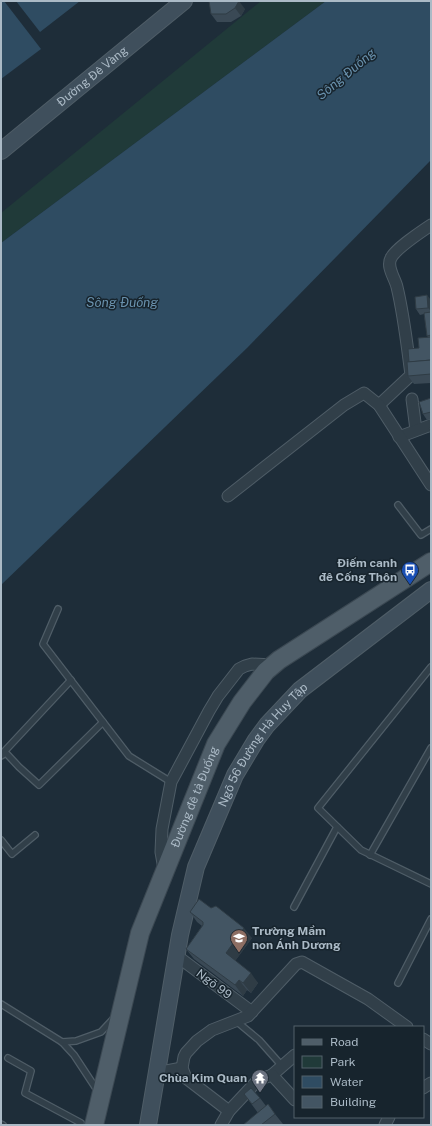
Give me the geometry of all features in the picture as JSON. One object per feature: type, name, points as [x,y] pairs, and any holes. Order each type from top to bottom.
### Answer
[{"type":"main road","name":"Đường đê tả Đuống","points":[[85,1125],[100,1100],[140,933],[216,744],[242,702],[273,665],[293,650],[431,562]]},
{"type":"street","name":"Đường Đê Vàng","points":[[1,151],[184,1]]},
{"type":"street","points":[[379,405],[411,375],[402,309],[396,283],[389,266],[390,259],[396,251],[431,225]]},
{"type":"street","points":[[228,496],[344,405],[364,393],[379,405],[431,485]]},
{"type":"street","points":[[412,400],[416,430]]},
{"type":"street","points":[[399,437],[431,425]]},
{"type":"street","name":"Ngõ 56 Đường Hà Huy Tập","points":[[148,1125],[177,956],[196,867],[238,769],[256,740],[283,707],[300,690],[431,590]]},
{"type":"street","points":[[164,873],[161,852],[162,829],[171,782],[218,696],[239,669],[252,664],[273,665]]},
{"type":"street","name":"Ngõ 99","points":[[177,956],[252,1012]]},
{"type":"street","points":[[229,1111],[183,1074],[182,1063],[186,1053],[197,1041],[212,1030],[248,1016],[296,964],[302,962],[368,999],[406,1026]]},
{"type":"street","points":[[221,1125],[229,1111],[258,1080],[272,1075],[294,1056]]},
{"type":"street","points":[[156,1072],[182,1068]]},
{"type":"street","points":[[272,1075],[294,1099]]},
{"type":"lane","points":[[398,505],[421,535],[431,529]]},
{"type":"lane","points":[[58,609],[43,644],[129,756],[171,782]]},
{"type":"lane","points":[[431,667],[318,808],[361,850],[431,884]]},
{"type":"lane","points":[[1,756],[71,680]]},
{"type":"lane","points":[[1,756],[6,754],[39,785],[103,722]]},
{"type":"lane","points":[[370,855],[431,748]]},
{"type":"lane","points":[[294,907],[337,827]]},
{"type":"lane","points":[[1,840],[12,854],[35,835]]},
{"type":"lane","points":[[398,983],[431,919]]},
{"type":"lane","points":[[1,1004],[62,1042],[74,1054],[97,1089],[100,1100]]},
{"type":"lane","points":[[62,1042],[76,1040],[101,1032],[122,1010]]},
{"type":"lane","points":[[236,1021],[259,1040],[282,1066]]},
{"type":"lane","points":[[8,1058],[31,1071],[25,1093],[85,1125]]},
{"type":"green space","points":[[261,1],[326,1],[1,243],[1,213]]},
{"type":"water","points":[[1,1],[4,1],[41,49],[1,79]]},
{"type":"water","points":[[16,1],[80,1],[40,32]]},
{"type":"water","name":"Sông Đuống","points":[[326,1],[431,1],[431,160],[247,348],[1,585],[1,243]]},
{"type":"building","points":[[209,1],[239,1],[235,8],[226,14],[211,14]]},
{"type":"building","points":[[427,295],[428,308],[416,309],[415,297]]},
{"type":"building","points":[[431,312],[431,335],[427,336],[424,313]]},
{"type":"building","points":[[431,337],[431,360],[409,362],[408,349],[419,348],[418,338]]},
{"type":"building","points":[[431,360],[431,374],[408,376],[407,362]]},
{"type":"building","points":[[431,398],[431,412],[423,414],[419,402]]},
{"type":"building","points":[[199,899],[211,908],[216,906],[244,928],[226,953],[251,973],[243,983],[239,980],[235,985],[186,949],[203,925],[203,922],[190,912]]},
{"type":"building","points":[[251,1088],[260,1098],[252,1104],[244,1094]]},
{"type":"building","points":[[268,1104],[275,1114],[261,1125],[243,1125]]},
{"type":"place","name":"Điếm canh đê Cống Thôn","points":[[410,585]]},
{"type":"place","name":"Trường Mầm non Ánh Dương","points":[[239,953]]},
{"type":"place","name":"Chùa Kim Quan","points":[[260,1093]]}]
